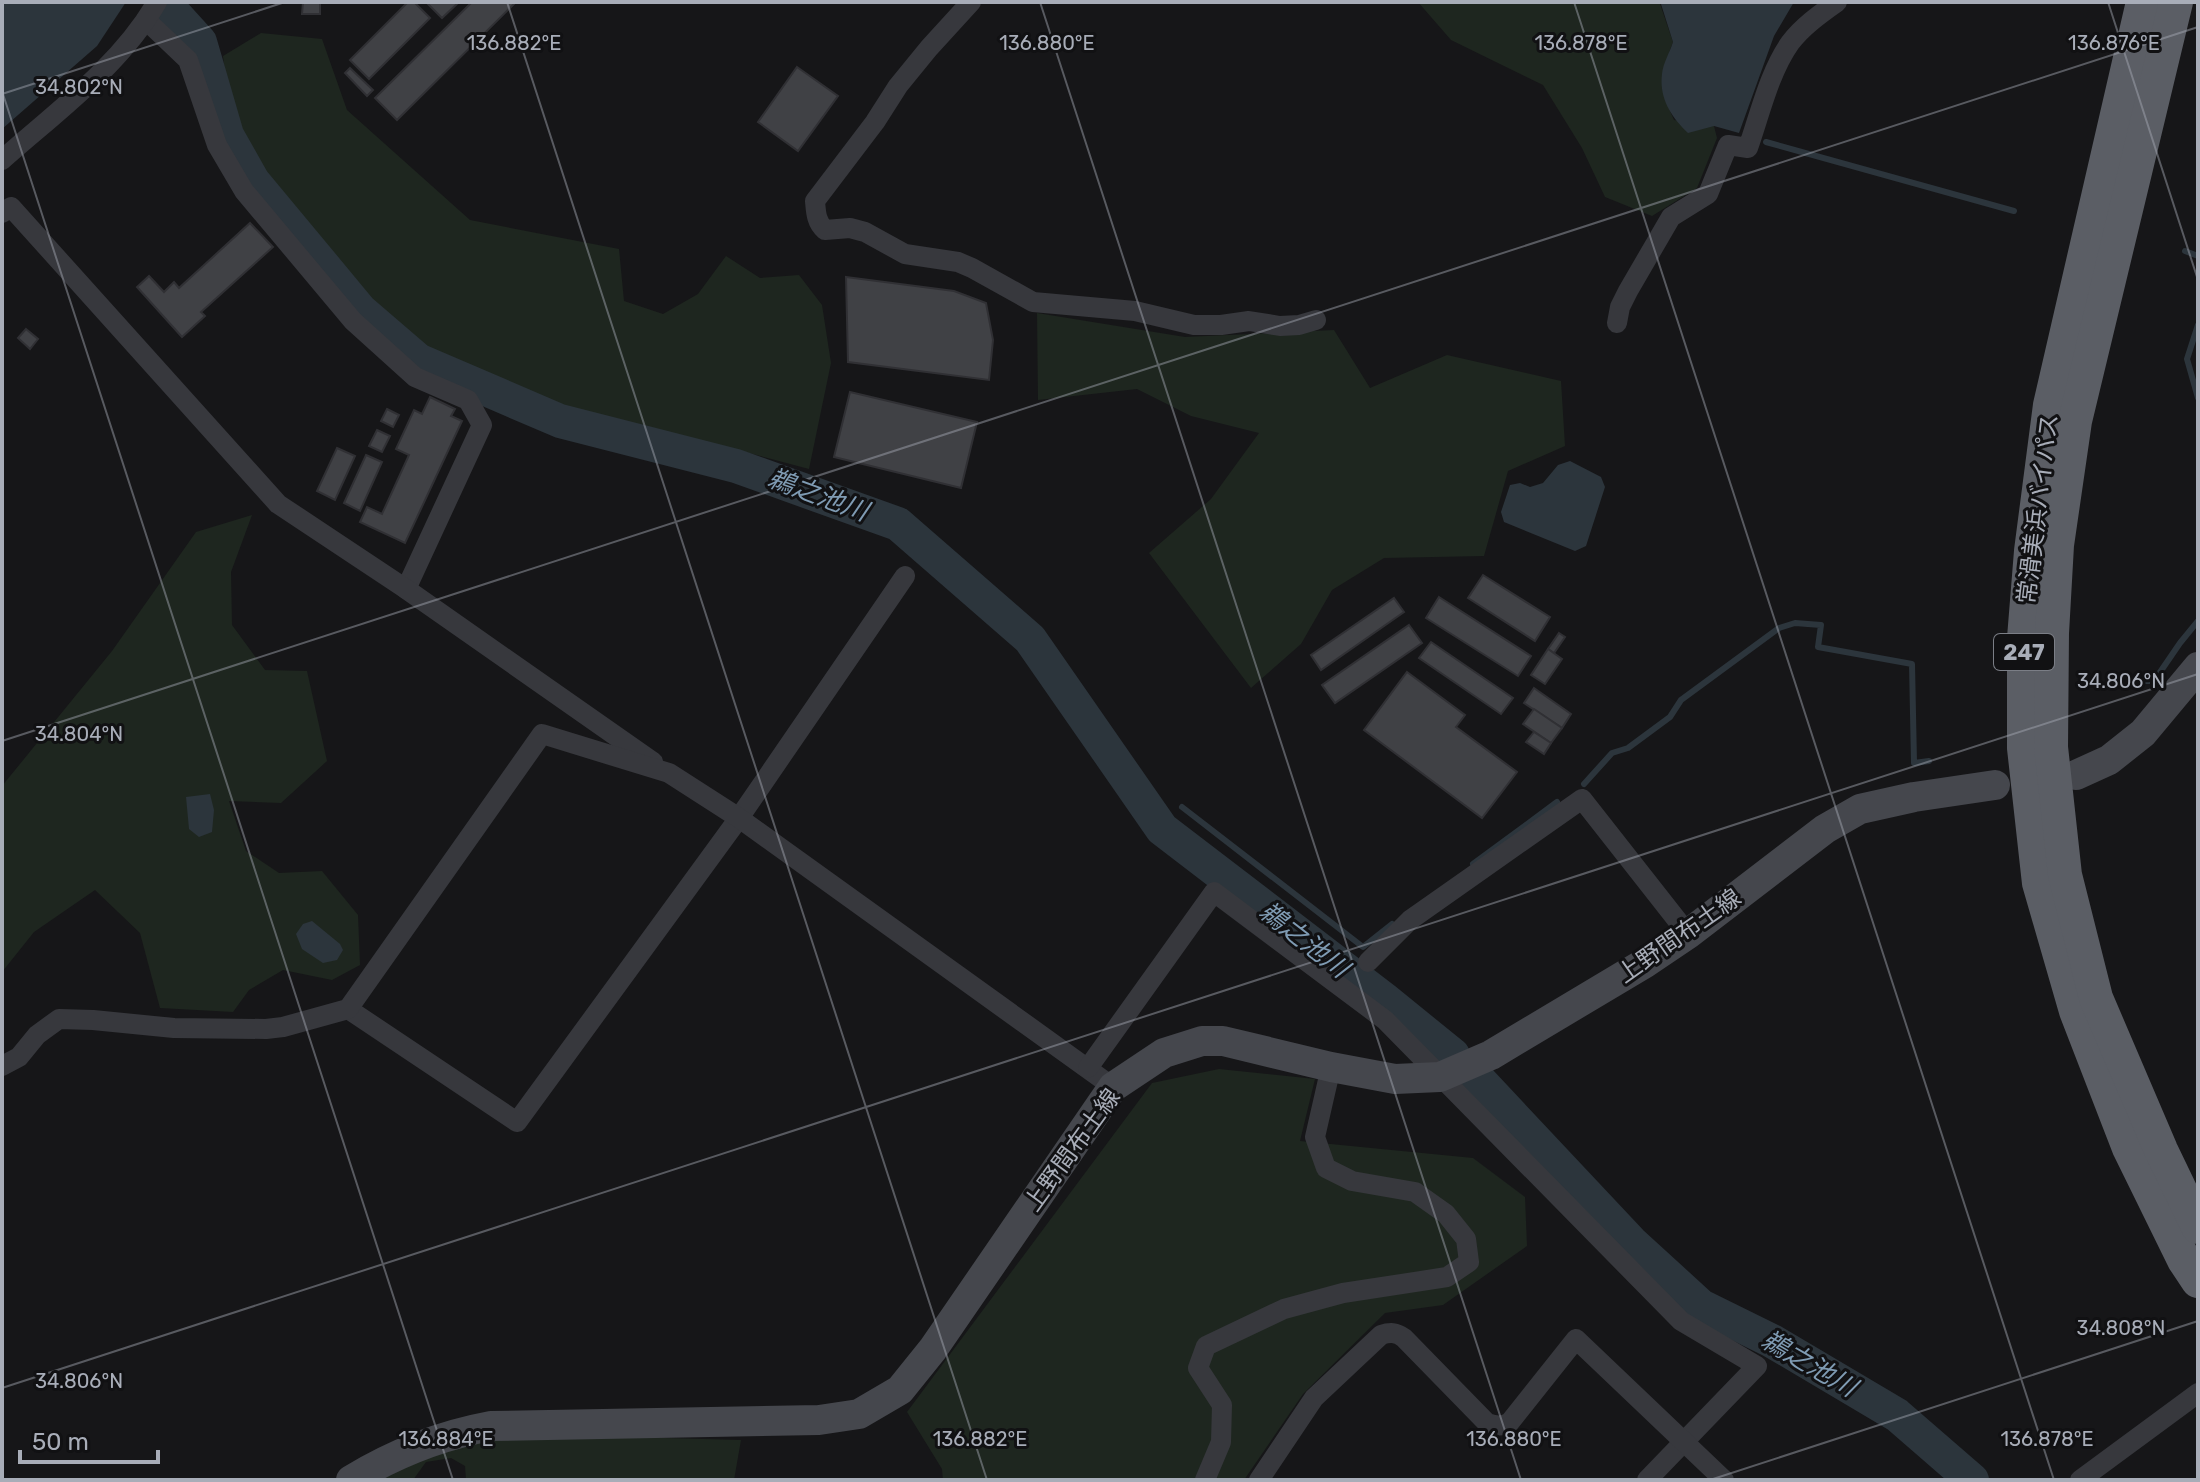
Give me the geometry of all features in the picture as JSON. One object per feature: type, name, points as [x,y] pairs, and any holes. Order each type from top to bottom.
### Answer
[{"type":"highway","name":"常滑美浜バイパス","points":[[2143,2],[2050,405],[2025,624],[2024,748],[2039,883],[2076,1011],[2129,1148],[2184,1260],[2198,1281]]},
{"type":"highway","name":"常滑美浜バイパス","points":[[2176,2],[2075,421],[2057,545],[2051,747],[2065,875],[2096,998],[2154,1137],[2198,1227]]},
{"type":"main road","points":[[2076,775],[2109,760],[2143,733],[2198,667]]},
{"type":"main road","name":"上野間布土線","points":[[351,1480],[413,1448],[461,1431],[491,1426],[819,1420],[859,1414],[900,1390],[933,1349],[1113,1087],[1164,1053],[1202,1041],[1223,1041],[1395,1079],[1440,1077],[1491,1055],[1645,963],[1688,934],[1825,829],[1860,809],[1995,785]]},
{"type":"street","points":[[971,2],[921,57],[815,201],[820,225],[825,230],[850,228],[865,232],[905,254],[958,262],[1033,302],[1135,311],[1194,325],[1249,321],[1280,326],[1316,320]]},
{"type":"street","points":[[1617,323],[1628,291],[1671,217],[1708,194],[1728,145],[1748,148],[1774,73],[1791,41],[1837,2]]},
{"type":"street","points":[[2,160],[100,73],[152,11],[188,60],[217,145],[244,191],[353,321],[415,377],[468,400],[482,425],[406,589]]},
{"type":"street","points":[[2,213],[11,207],[278,504],[739,818],[1113,1087]]},
{"type":"street","points":[[348,1009],[517,1122],[739,818],[905,576]]},
{"type":"street","points":[[2,1066],[19,1057],[37,1035],[59,1019],[174,1028],[266,1029],[348,1009],[542,734],[669,773]]},
{"type":"street","points":[[1368,962],[1410,920],[1582,799],[1688,934]]},
{"type":"street","points":[[1088,1068],[1214,892],[1385,1020],[1681,1321],[1757,1366],[1647,1480]]},
{"type":"street","points":[[1205,1480],[1221,1442],[1222,1405],[1198,1368],[1206,1346],[1284,1309],[1343,1293],[1447,1277],[1469,1262],[1466,1239],[1446,1214],[1415,1192],[1352,1181],[1326,1168],[1315,1137],[1331,1067]]},
{"type":"street","points":[[1259,1480],[1314,1398],[1381,1335],[1389,1333],[1404,1338],[1487,1423],[1498,1426],[1510,1422],[1576,1339],[1724,1480]]},
{"type":"street","points":[[2080,1480],[2198,1393]]},
{"type":"shaded area","points":[[2,2],[126,2],[97,46],[2,129]]},
{"type":"shaded area","points":[[1418,2],[1658,2],[1673,42],[1665,64],[1663,89],[1674,120],[1714,126],[1717,138],[1697,188],[1652,216],[1605,197],[1582,148],[1543,85],[1451,40]]},
{"type":"shaded area","points":[[1658,2],[1794,2],[1774,36],[1739,133],[1714,126],[1688,133],[1672,114],[1662,91],[1662,74],[1673,42]]},
{"type":"shaded area","points":[[261,33],[322,39],[347,110],[470,220],[619,249],[624,301],[663,314],[698,294],[726,256],[760,278],[799,275],[822,305],[831,363],[809,469],[730,448],[564,413],[421,350],[366,301],[266,179],[232,128],[223,56]]},
{"type":"shaded area","points":[[1037,313],[1185,337],[1334,330],[1370,388],[1447,355],[1561,381],[1565,446],[1508,471],[1484,556],[1384,558],[1332,590],[1301,644],[1251,688],[1149,553],[1211,499],[1259,433],[1191,416],[1137,389],[1038,400]]},
{"type":"shaded area","points":[[1570,461],[1601,477],[1605,487],[1586,546],[1575,551],[1504,522],[1501,512],[1510,485],[1520,483],[1530,487],[1543,483],[1558,465]]},
{"type":"shaded area","points":[[252,515],[231,572],[232,625],[265,670],[307,671],[327,761],[281,803],[229,801],[246,851],[279,873],[322,871],[358,915],[360,965],[332,980],[283,970],[249,990],[233,1012],[160,1008],[140,933],[95,890],[34,932],[2,972],[2,786],[112,651],[196,532]]},
{"type":"shaded area","points":[[210,794],[214,810],[212,832],[199,837],[189,829],[186,797]]},
{"type":"shaded area","points":[[312,921],[340,944],[343,950],[337,960],[323,963],[302,949],[296,934],[303,924]]},
{"type":"shaded area","points":[[1219,1069],[1315,1079],[1300,1141],[1473,1158],[1525,1197],[1527,1246],[1443,1305],[1385,1313],[1303,1394],[1244,1480],[943,1480],[942,1469],[907,1412],[1152,1083]]},
{"type":"shaded area","points":[[478,1433],[741,1440],[734,1480],[466,1480],[465,1466],[451,1458],[426,1462],[413,1480],[370,1480]]},
{"type":"building","points":[[303,2],[320,2],[320,14],[302,14]]},
{"type":"building","points":[[408,2],[414,2],[430,18],[369,79],[350,60]]},
{"type":"building","points":[[426,2],[459,2],[442,18]]},
{"type":"building","points":[[472,2],[516,2],[397,120],[375,98]]},
{"type":"building","points":[[797,67],[838,96],[798,151],[758,122]]},
{"type":"building","points":[[350,68],[373,90],[367,96],[345,73]]},
{"type":"building","points":[[250,223],[273,247],[201,312],[205,316],[182,337],[137,287],[149,276],[164,292],[174,282],[179,288]]},
{"type":"building","points":[[846,277],[954,291],[986,303],[993,340],[989,380],[848,362]]},
{"type":"building","points":[[26,329],[38,339],[30,349],[18,338]]},
{"type":"building","points":[[850,392],[977,422],[961,488],[834,457]]},
{"type":"building","points":[[430,397],[455,409],[451,416],[462,421],[405,543],[360,522],[367,507],[382,514],[409,455],[396,449],[414,410],[422,414]]},
{"type":"building","points":[[387,409],[399,415],[393,427],[381,421]]},
{"type":"building","points":[[377,430],[390,436],[382,452],[369,446]]},
{"type":"building","points":[[337,448],[355,456],[335,500],[317,491]]},
{"type":"building","points":[[366,455],[382,462],[360,511],[344,503]]},
{"type":"building","points":[[1483,575],[1550,617],[1535,641],[1468,598]]},
{"type":"building","points":[[1439,597],[1531,656],[1518,676],[1426,618]]},
{"type":"building","points":[[1394,598],[1404,612],[1321,670],[1311,655]]},
{"type":"building","points":[[1409,625],[1422,643],[1335,703],[1322,685]]},
{"type":"building","points":[[1559,633],[1565,637],[1554,653],[1548,649]]},
{"type":"building","points":[[1431,642],[1513,698],[1501,714],[1419,658]]},
{"type":"building","points":[[1548,649],[1562,659],[1545,684],[1531,675]]},
{"type":"building","points":[[1407,672],[1465,715],[1456,727],[1517,772],[1482,818],[1364,730]]},
{"type":"building","points":[[1534,688],[1571,714],[1562,728],[1524,703]]},
{"type":"building","points":[[1534,709],[1562,728],[1551,743],[1523,724]]},
{"type":"building","points":[[1534,732],[1551,743],[1544,754],[1526,742]]},
{"type":"waterway","name":"鵜之池川","points":[[171,10],[200,42],[227,135],[253,181],[361,311],[418,360],[560,421],[736,466],[898,524],[1030,639],[1162,829],[1453,1055]]},
{"type":"waterway","points":[[1766,142],[2014,211]]},
{"type":"waterway","points":[[2185,251],[2198,256]]},
{"type":"waterway","points":[[2198,325],[2187,359],[2198,398]]},
{"type":"waterway","points":[[2142,681],[2154,681],[2198,621]]},
{"type":"waterway","points":[[1584,784],[1612,753],[1628,748],[1670,717],[1681,700],[1779,628],[1795,623],[1821,625],[1818,647],[1912,664],[1914,763],[1929,761]]},
{"type":"waterway","points":[[1473,864],[1557,802]]},
{"type":"waterway","points":[[1182,807],[1363,947],[1392,924]]},
{"type":"waterway","name":"鵜之池川","points":[[1478,1079],[1631,1242],[1701,1306],[1772,1341],[1897,1415],[1972,1480]]}]
